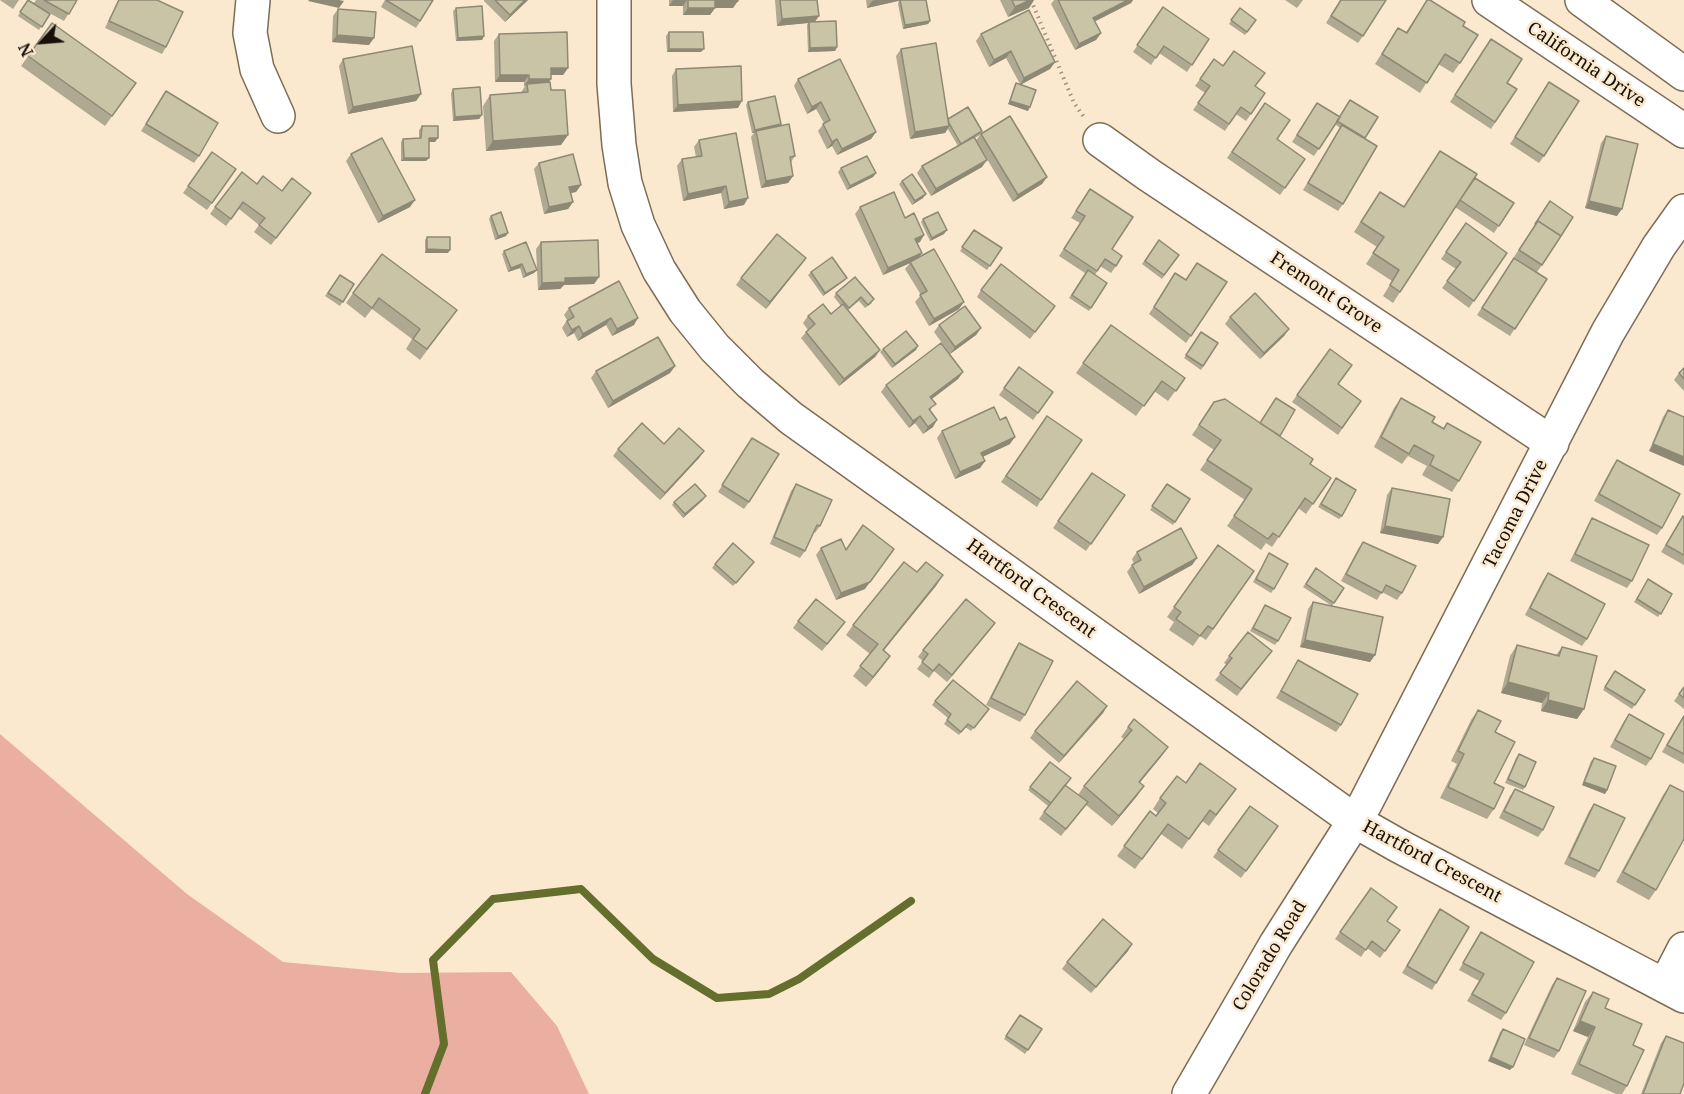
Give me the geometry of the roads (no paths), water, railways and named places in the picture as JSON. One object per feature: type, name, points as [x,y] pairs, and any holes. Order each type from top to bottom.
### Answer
[{"type":"street","points":[[254,0],[250,33],[257,69],[278,116]]},
{"type":"street","name":"Hartford Crescent","points":[[614,0],[614,84],[619,145],[625,183],[638,225],[659,270],[685,311],[715,348],[750,383],[791,418],[1355,821],[1675,991]]},
{"type":"street","name":"California Drive","points":[[1489,0],[1684,131]]},
{"type":"street","points":[[1582,0],[1684,74]]},
{"type":"street","name":"Fremont Grove","points":[[1100,140],[1159,182],[1552,443]]},
{"type":"street","name":"Tacoma Drive","points":[[1355,821],[1608,332],[1659,246],[1684,211]]},
{"type":"street","name":"Colorado Road","points":[[1189,1094],[1276,944],[1355,821]]},
{"type":"street","points":[[1675,991],[1684,949]]},
{"type":"waterway","points":[[425,1094],[444,1044],[433,960],[493,899],[581,889],[653,959],[717,998],[769,994],[799,979],[911,901]]}]
